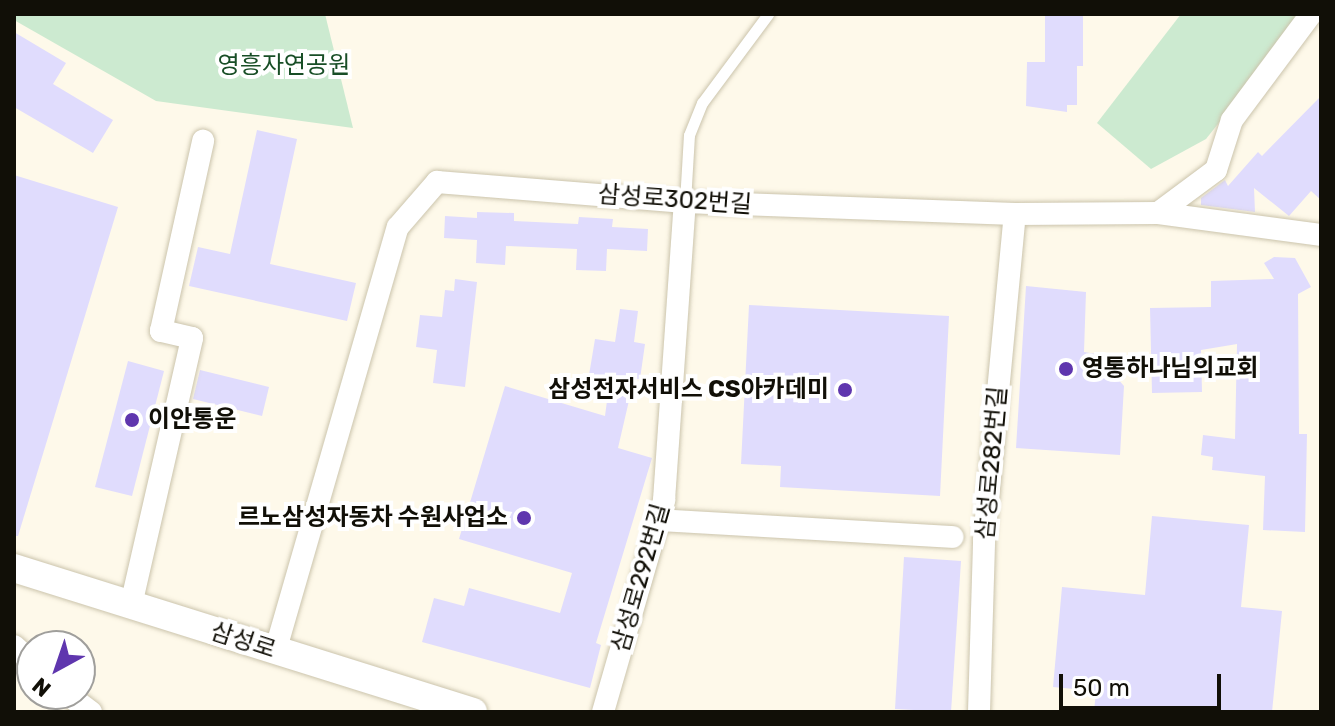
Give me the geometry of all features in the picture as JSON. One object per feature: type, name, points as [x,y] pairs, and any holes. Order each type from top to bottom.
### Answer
[{"type":"street","points":[[1158,213],[1216,170],[1232,120],[1311,14]]},
{"type":"street","points":[[131,605],[192,338],[161,331],[203,141]]},
{"type":"street","name":"삼성로302번길","points":[[275,652],[398,227],[437,182],[685,202],[1015,214],[1158,213],[1321,235]]},
{"type":"street","name":"삼성로292번길","points":[[603,712],[664,500],[685,202]]},
{"type":"street","name":"삼성로282번길","points":[[979,712],[984,540],[1015,214]]},
{"type":"street","points":[[658,520],[953,537]]},
{"type":"street","name":"삼성로","points":[[14,568],[473,712]]},
{"type":"lane","points":[[685,202],[689,135],[702,103],[768,14]]},
{"type":"green space","name":"영흥자연공원","points":[[14,14],[325,14],[353,128],[156,101],[14,20]]},
{"type":"green space","points":[[1181,14],[1305,14],[1206,139],[1151,169],[1097,123]]},
{"type":"building","points":[[1045,14],[1083,14],[1083,66],[1077,66],[1077,105],[1067,105],[1067,112],[1026,106],[1027,62],[1045,62]]},
{"type":"building","points":[[14,32],[66,63],[53,84],[113,120],[93,153],[14,107]]},
{"type":"building","points":[[1321,96],[1321,200],[1311,191],[1289,216],[1254,188],[1255,212],[1201,205],[1201,198],[1225,180],[1228,186],[1258,152],[1262,156]]},
{"type":"building","points":[[257,130],[297,139],[270,264],[356,283],[347,321],[189,286],[198,247],[230,254]]},
{"type":"building","points":[[14,175],[118,207],[18,536],[14,536]]},
{"type":"building","points":[[477,212],[514,213],[514,221],[578,224],[579,217],[613,219],[612,227],[648,229],[647,251],[607,249],[606,271],[576,270],[577,249],[506,246],[505,265],[476,263],[477,240],[444,238],[445,216],[477,218]]},
{"type":"building","points":[[1274,257],[1295,258],[1311,287],[1298,294],[1299,434],[1307,434],[1305,532],[1263,530],[1265,476],[1212,470],[1213,457],[1201,455],[1203,435],[1235,439],[1237,344],[1201,350],[1202,392],[1152,393],[1150,308],[1211,307],[1211,281],[1274,279],[1264,263]]},
{"type":"building","points":[[455,279],[477,282],[465,387],[433,383],[437,350],[416,347],[420,315],[442,317],[445,290],[454,291]]},
{"type":"building","name":"영통하나님의교회","points":[[1026,286],[1086,292],[1084,352],[1096,354],[1124,386],[1120,455],[1016,448]]},
{"type":"building","name":"삼성전자서비스 CS아카데미","points":[[749,305],[949,316],[940,496],[780,487],[781,466],[741,464]]},
{"type":"building","points":[[620,309],[638,311],[634,342],[645,344],[640,379],[634,379],[618,448],[652,458],[596,643],[601,645],[590,688],[422,642],[434,598],[464,606],[469,588],[560,613],[572,573],[459,539],[505,386],[605,416],[610,378],[589,375],[595,339],[615,342]]},
{"type":"building","points":[[128,361],[164,371],[132,496],[95,487]]},
{"type":"building","points":[[200,370],[269,387],[262,416],[193,399]]},
{"type":"building","points":[[1152,516],[1249,525],[1241,607],[1282,611],[1272,712],[1194,709],[1194,712],[1094,712],[1096,691],[1053,687],[1062,587],[1145,595]]},
{"type":"building","points":[[904,557],[961,561],[951,712],[895,709]]},
{"type":"place","name":"영통하나님의교회","points":[[1066,369]]},
{"type":"place","name":"삼성전자서비스 CS아카데미","points":[[845,390]]},
{"type":"place","name":"이안통운","points":[[132,420]]},
{"type":"place","name":"르노삼성자동차 수원사업소","points":[[524,518]]}]
